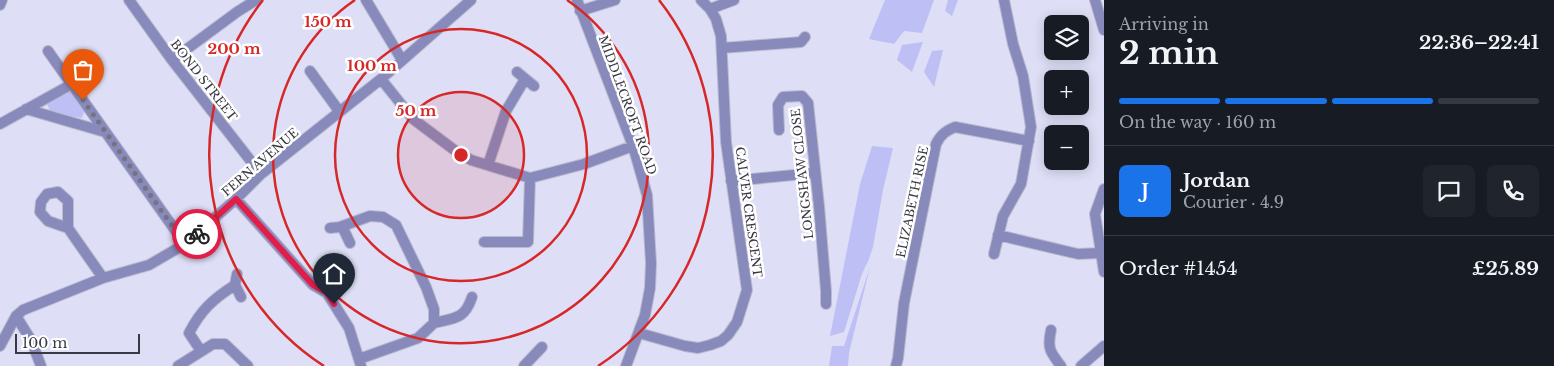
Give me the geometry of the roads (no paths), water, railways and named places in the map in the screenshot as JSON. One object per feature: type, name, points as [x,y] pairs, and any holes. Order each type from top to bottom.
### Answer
[{"type":"street","points":[[0,4],[2,0]]},
{"type":"street","name":"BOND STREET","points":[[129,0],[172,60],[261,174]]},
{"type":"street","points":[[172,60],[256,0]]},
{"type":"street","points":[[366,0],[402,60]]},
{"type":"street","name":"FERN AVENUE","points":[[16,316],[22,310],[103,278],[149,266],[185,244],[261,174],[381,78],[471,0]]},
{"type":"street","name":"MIDDLECROFT ROAD","points":[[577,0],[632,146],[647,195],[651,263],[650,288],[645,315],[626,366]]},
{"type":"street","points":[[580,11],[615,0]]},
{"type":"street","name":"CALVER CRESCENT","points":[[638,333],[685,346],[698,348],[710,346],[728,335],[737,322],[747,290],[726,142],[722,48],[716,19],[701,0]]},
{"type":"street","points":[[710,9],[734,0]]},
{"type":"street","points":[[994,254],[1003,216],[1021,184],[1031,127],[1023,76],[1008,23],[1004,0]]},
{"type":"street","points":[[1095,0],[1104,30]]},
{"type":"street","points":[[722,48],[801,42],[805,37]]},
{"type":"street","points":[[48,51],[185,244]]},
{"type":"street","points":[[310,71],[339,111]]},
{"type":"street","points":[[488,165],[506,111],[521,76],[534,86]]},
{"type":"street","points":[[381,78],[413,119],[453,149],[471,160],[530,178],[584,164],[632,146]]},
{"type":"street","points":[[0,124],[72,84]]},
{"type":"street","name":"LONGSHAW CLOSE","points":[[779,130],[778,105],[783,97],[802,96],[808,103],[820,206],[826,304]]},
{"type":"street","points":[[26,109],[105,132]]},
{"type":"street","name":"ELIZABETH RISE","points":[[896,366],[904,304],[936,144],[940,136],[955,127],[1029,141]]},
{"type":"street","points":[[731,181],[815,173]]},
{"type":"street","points":[[484,242],[528,242],[530,178]]},
{"type":"street","points":[[1104,189],[1095,214],[1104,272]]},
{"type":"street","points":[[236,199],[313,285],[327,293],[348,328],[360,362],[418,338],[434,322],[463,314],[468,308],[472,297]]},
{"type":"street","points":[[330,228],[342,226],[370,216],[383,217],[396,226],[426,287],[434,309],[434,322]]},
{"type":"street","points":[[342,226],[350,243]]},
{"type":"street","points":[[68,228],[103,278]]},
{"type":"street","points":[[998,235],[1078,254],[1100,253]]},
{"type":"street","points":[[201,351],[189,333],[198,316],[215,298],[234,285],[237,274]]},
{"type":"street","points":[[234,285],[241,297]]},
{"type":"street","points":[[0,346],[16,316],[31,340],[40,366]]},
{"type":"street","points":[[1051,330],[1048,341],[1049,349],[1061,366]]},
{"type":"street","points":[[178,366],[213,344],[225,344],[248,366]]},
{"type":"street","points":[[1081,366],[1104,346]]},
{"type":"street","points":[[524,366],[542,347]]}]
